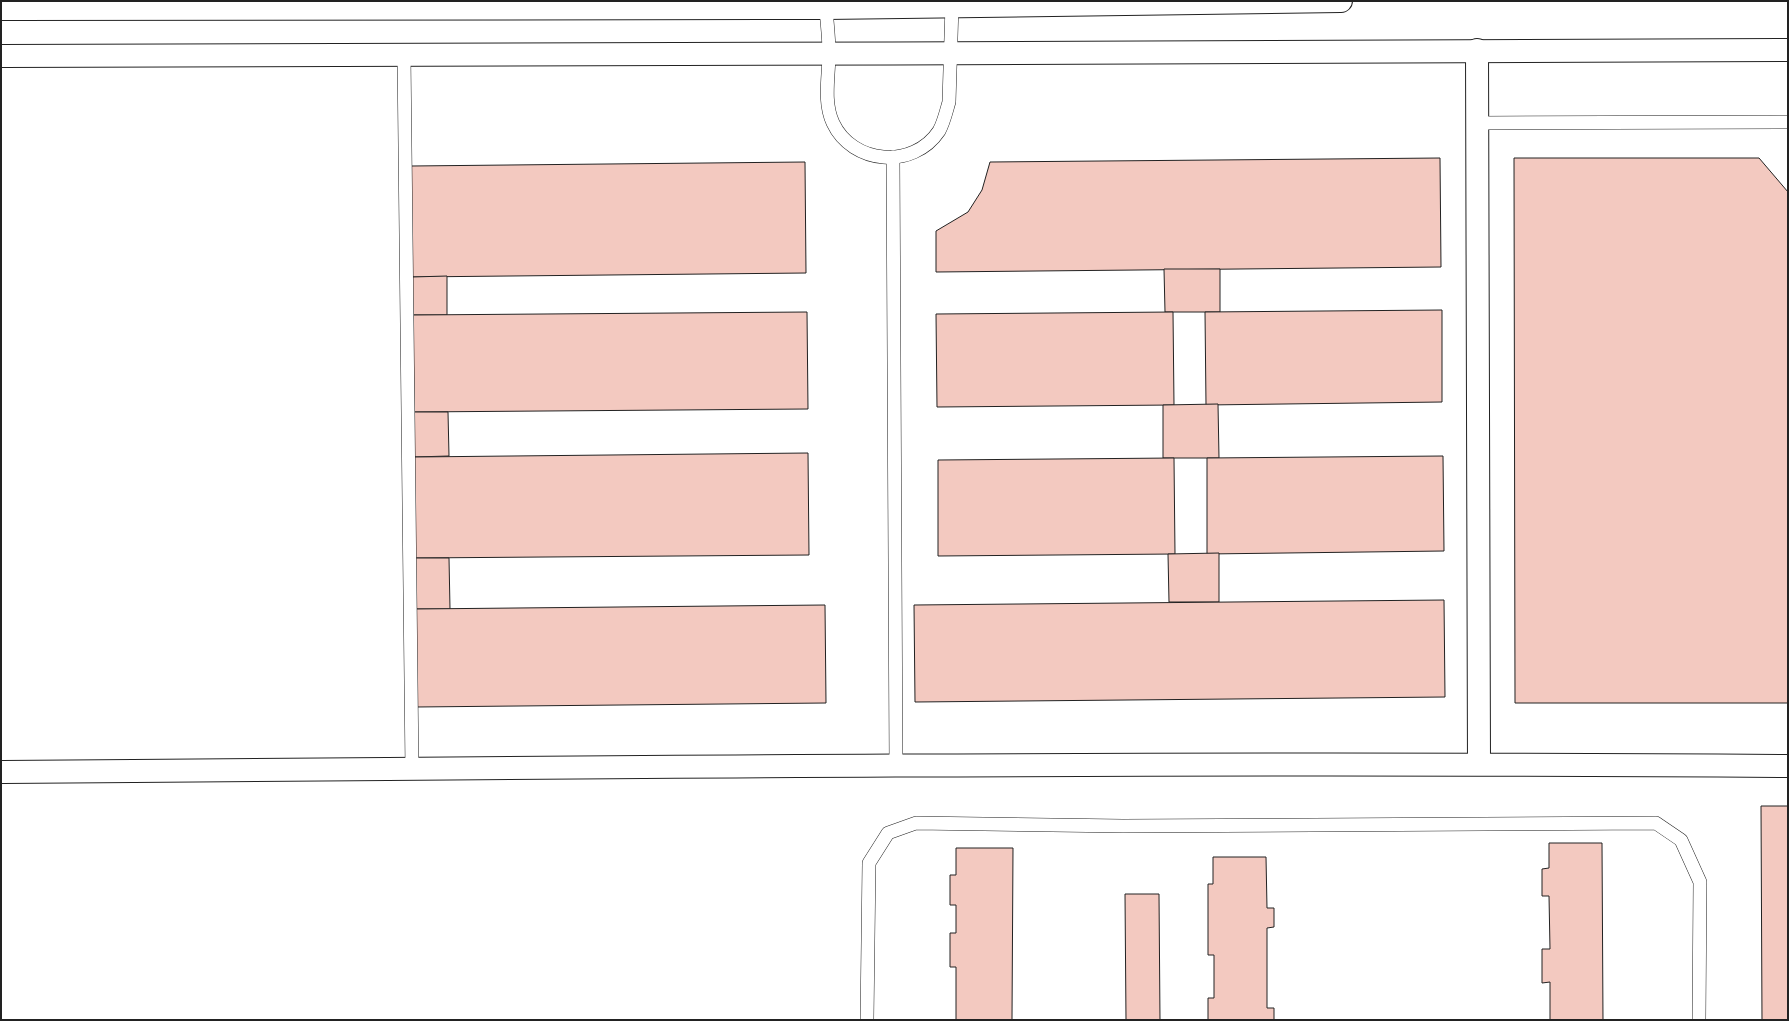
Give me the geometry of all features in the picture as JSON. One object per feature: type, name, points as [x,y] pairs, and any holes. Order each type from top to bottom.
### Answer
[{"type":"street","points":[[1,10],[826,8],[1341,1]]},
{"type":"street","points":[[1477,50],[1478,764]]},
{"type":"street","points":[[1,56],[404,56],[949,52],[1788,50]]},
{"type":"street","points":[[1,772],[896,765],[1478,764],[1788,766]]},
{"type":"lane","points":[[826,8],[829,53],[828,107],[833,123],[842,137],[854,148],[868,155],[884,158],[916,151],[928,142],[938,131],[945,117],[948,102],[952,6]]},
{"type":"lane","points":[[404,56],[412,769]]},
{"type":"lane","points":[[1477,123],[1788,122]]},
{"type":"lane","points":[[893,157],[896,765]]},
{"type":"lane","points":[[867,1020],[869,864],[888,833],[916,822],[1123,826],[1656,823],[1681,840],[1700,882],[1699,1020]]},
{"type":"building","points":[[1440,158],[1441,267],[936,272],[936,231],[968,212],[982,190],[990,162]]},
{"type":"building","points":[[1514,158],[1759,158],[1788,192],[1788,703],[1515,703]]},
{"type":"building","points":[[805,162],[806,273],[412,277],[411,166]]},
{"type":"building","points":[[1164,269],[1220,269],[1220,312],[1165,312]]},
{"type":"building","points":[[447,276],[447,315],[413,315],[412,277]]},
{"type":"building","points":[[1442,310],[1442,402],[1206,405],[1205,312]]},
{"type":"building","points":[[807,312],[808,409],[414,412],[413,315]]},
{"type":"building","points":[[1173,312],[1174,405],[937,407],[936,314]]},
{"type":"building","points":[[1218,404],[1219,458],[1163,458],[1163,405]]},
{"type":"building","points":[[414,412],[448,412],[449,456],[414,457]]},
{"type":"building","points":[[808,453],[809,555],[415,558],[414,457]]},
{"type":"building","points":[[1443,456],[1444,551],[1207,554],[1207,458]]},
{"type":"building","points":[[1174,458],[1175,554],[938,556],[938,460]]},
{"type":"building","points":[[1219,553],[1219,602],[1169,602],[1168,554]]},
{"type":"building","points":[[415,558],[449,558],[450,609],[415,609]]},
{"type":"building","points":[[1444,600],[1445,697],[915,702],[914,605]]},
{"type":"building","points":[[825,605],[826,703],[416,707],[415,609]]},
{"type":"building","points":[[1761,806],[1788,806],[1788,1020],[1762,1020]]},
{"type":"building","points":[[1549,843],[1602,843],[1603,1020],[1550,1020],[1550,982],[1542,983],[1542,949],[1550,949],[1549,896],[1542,896],[1542,869],[1549,868]]},
{"type":"building","points":[[956,848],[1013,848],[1012,1020],[956,1020],[956,967],[950,967],[950,933],[956,933],[956,905],[950,905],[950,875],[956,875]]},
{"type":"building","points":[[1213,857],[1266,857],[1267,908],[1274,908],[1274,927],[1267,928],[1267,1008],[1274,1008],[1274,1020],[1208,1020],[1208,998],[1214,998],[1214,955],[1208,955],[1208,884],[1213,884]]},
{"type":"building","points":[[1125,894],[1159,894],[1160,1020],[1126,1020]]}]
